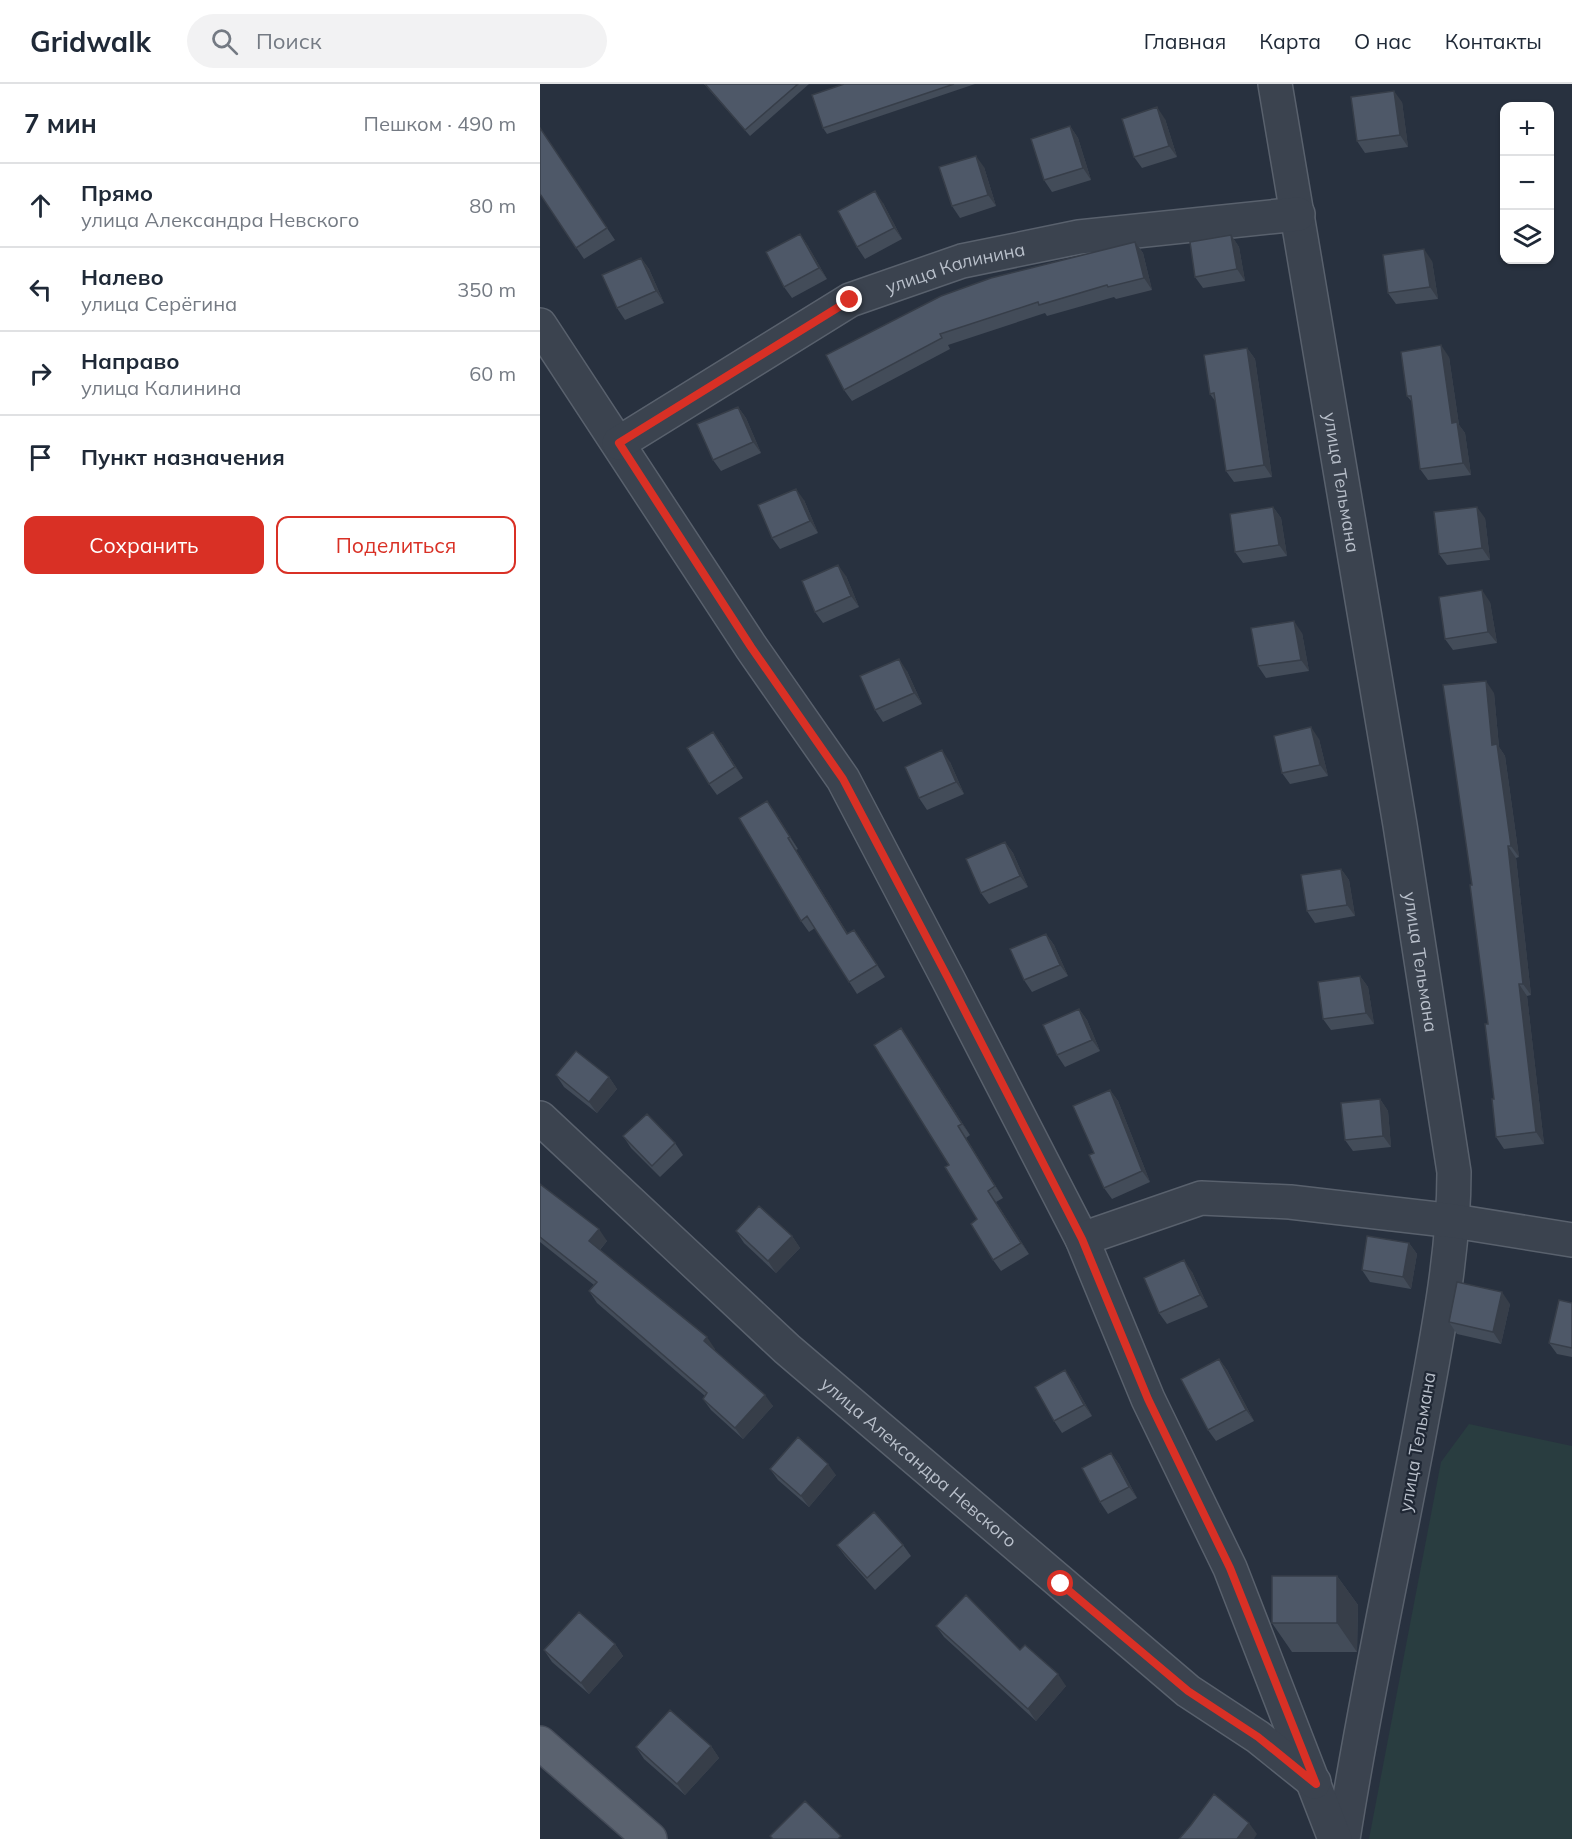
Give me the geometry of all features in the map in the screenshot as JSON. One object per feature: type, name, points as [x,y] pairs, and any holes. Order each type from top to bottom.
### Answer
[{"type":"main road","points":[[540,1743],[650,1839]]},
{"type":"street","name":"улица Тельмана","points":[[1275,84],[1400,825],[1454,1172],[1454,1221],[1430,1377],[1358,1741],[1343,1839]]},
{"type":"street","name":"улица Калинина","points":[[619,443],[850,300],[962,261],[1079,237],[1298,214]]},
{"type":"street","points":[[540,325],[751,647],[843,779],[1082,1239],[1148,1399],[1230,1568],[1316,1784],[1335,1839]]},
{"type":"street","name":"улица Александра Невского","points":[[540,1118],[805,1364],[1188,1691],[1258,1737],[1316,1784]]},
{"type":"street","points":[[1082,1239],[1201,1198],[1290,1202],[1454,1221],[1572,1240]]},
{"type":"green space","points":[[1469,1424],[1572,1446],[1572,1839],[1369,1839],[1441,1462]]},
{"type":"building","points":[[705,84],[798,84],[745,130]]},
{"type":"building","points":[[844,84],[954,84],[823,128],[812,95]]},
{"type":"building","points":[[1394,91],[1400,135],[1357,141],[1351,97]]},
{"type":"building","points":[[1157,107],[1169,146],[1134,157],[1122,119]]},
{"type":"building","points":[[1070,126],[1083,168],[1044,180],[1031,139]]},
{"type":"building","points":[[540,128],[607,228],[576,248],[540,194]]},
{"type":"building","points":[[976,156],[988,195],[952,206],[939,167]]},
{"type":"building","points":[[875,191],[894,228],[857,247],[838,211]]},
{"type":"building","points":[[800,234],[819,268],[784,287],[766,252]]},
{"type":"building","points":[[1231,235],[1237,269],[1195,277],[1190,242]]},
{"type":"building","points":[[1135,242],[1144,278],[1108,287],[1107,285],[1039,305],[1038,302],[940,334],[942,338],[844,390],[826,355],[941,296],[991,278]]},
{"type":"building","points":[[1424,249],[1430,287],[1388,293],[1383,255]]},
{"type":"building","points":[[641,258],[656,291],[617,308],[602,275]]},
{"type":"building","points":[[1441,345],[1452,423],[1457,422],[1463,463],[1420,469],[1411,396],[1407,396],[1401,352]]},
{"type":"building","points":[[1247,348],[1264,465],[1226,471],[1214,393],[1210,394],[1204,355]]},
{"type":"building","points":[[738,407],[753,442],[713,460],[697,424]]},
{"type":"building","points":[[796,489],[810,521],[772,538],[758,505]]},
{"type":"building","points":[[1273,507],[1279,545],[1235,552],[1230,514]]},
{"type":"building","points":[[1477,507],[1482,548],[1439,554],[1434,512]]},
{"type":"building","points":[[838,565],[851,596],[815,612],[802,581]]},
{"type":"building","points":[[1482,590],[1488,632],[1445,639],[1439,597]]},
{"type":"building","points":[[1294,621],[1301,660],[1258,666],[1251,628]]},
{"type":"building","points":[[899,659],[914,693],[875,710],[860,676]]},
{"type":"building","points":[[1486,681],[1492,745],[1497,744],[1511,846],[1508,846],[1523,984],[1519,984],[1536,1132],[1496,1137],[1485,1024],[1488,1024],[1470,885],[1472,885],[1443,685]]},
{"type":"building","points":[[1311,727],[1320,765],[1282,773],[1274,736]]},
{"type":"building","points":[[713,732],[735,767],[709,784],[687,748]]},
{"type":"building","points":[[942,750],[956,782],[919,798],[905,767]]},
{"type":"building","points":[[767,801],[847,934],[854,930],[877,965],[849,982],[807,916],[801,921],[739,818]]},
{"type":"building","points":[[1005,842],[1020,876],[981,893],[966,859]]},
{"type":"building","points":[[1341,869],[1347,905],[1307,911],[1301,875]]},
{"type":"building","points":[[1046,934],[1060,965],[1024,980],[1010,949]]},
{"type":"building","points":[[1360,976],[1366,1013],[1323,1019],[1318,982]]},
{"type":"building","points":[[1079,1009],[1092,1040],[1057,1055],[1043,1025]]},
{"type":"building","points":[[901,1028],[962,1124],[958,1126],[995,1186],[988,1191],[1021,1243],[993,1260],[971,1224],[977,1219],[945,1167],[949,1165],[874,1045]]},
{"type":"building","points":[[576,1051],[609,1077],[589,1102],[556,1075]]},
{"type":"building","points":[[1110,1090],[1142,1171],[1104,1188],[1089,1155],[1094,1153],[1073,1106]]},
{"type":"building","points":[[1380,1099],[1383,1136],[1345,1140],[1341,1103]]},
{"type":"building","points":[[647,1114],[675,1143],[652,1166],[623,1136]]},
{"type":"building","points":[[540,1184],[599,1229],[589,1241],[707,1337],[704,1341],[765,1395],[735,1428],[703,1399],[707,1393],[589,1291],[597,1282],[540,1237]]},
{"type":"building","points":[[759,1206],[792,1236],[768,1261],[736,1231]]},
{"type":"building","points":[[1367,1236],[1409,1243],[1403,1277],[1362,1270]]},
{"type":"building","points":[[1184,1260],[1200,1295],[1159,1313],[1144,1278]]},
{"type":"building","points":[[1457,1282],[1502,1292],[1493,1332],[1449,1322]]},
{"type":"building","points":[[1559,1300],[1572,1303],[1572,1348],[1549,1343]]},
{"type":"building","points":[[1219,1359],[1246,1410],[1208,1430],[1181,1379]]},
{"type":"building","points":[[1065,1370],[1084,1405],[1054,1421],[1035,1387]]},
{"type":"building","points":[[798,1437],[828,1464],[801,1496],[770,1469]]},
{"type":"building","points":[[1111,1453],[1129,1487],[1100,1502],[1082,1468]]},
{"type":"building","points":[[874,1512],[903,1545],[867,1578],[837,1545]]},
{"type":"building","points":[[1272,1576],[1337,1576],[1337,1623],[1272,1623]]},
{"type":"building","points":[[966,1595],[1020,1650],[1025,1645],[1058,1674],[1028,1709],[936,1626]]},
{"type":"building","points":[[579,1612],[615,1644],[581,1683],[544,1650]]},
{"type":"building","points":[[670,1710],[711,1746],[677,1784],[636,1747]]},
{"type":"building","points":[[1214,1794],[1249,1823],[1237,1839],[1179,1839],[1191,1825]]},
{"type":"building","points":[[805,1801],[841,1836],[838,1839],[773,1839],[770,1836]]},
{"type":"route","points":[[850,300],[619,443],[751,647],[843,779],[948,978],[1069,1218],[1082,1239],[1148,1399],[1230,1568],[1316,1784],[1258,1737],[1188,1691],[1061,1584]]}]
